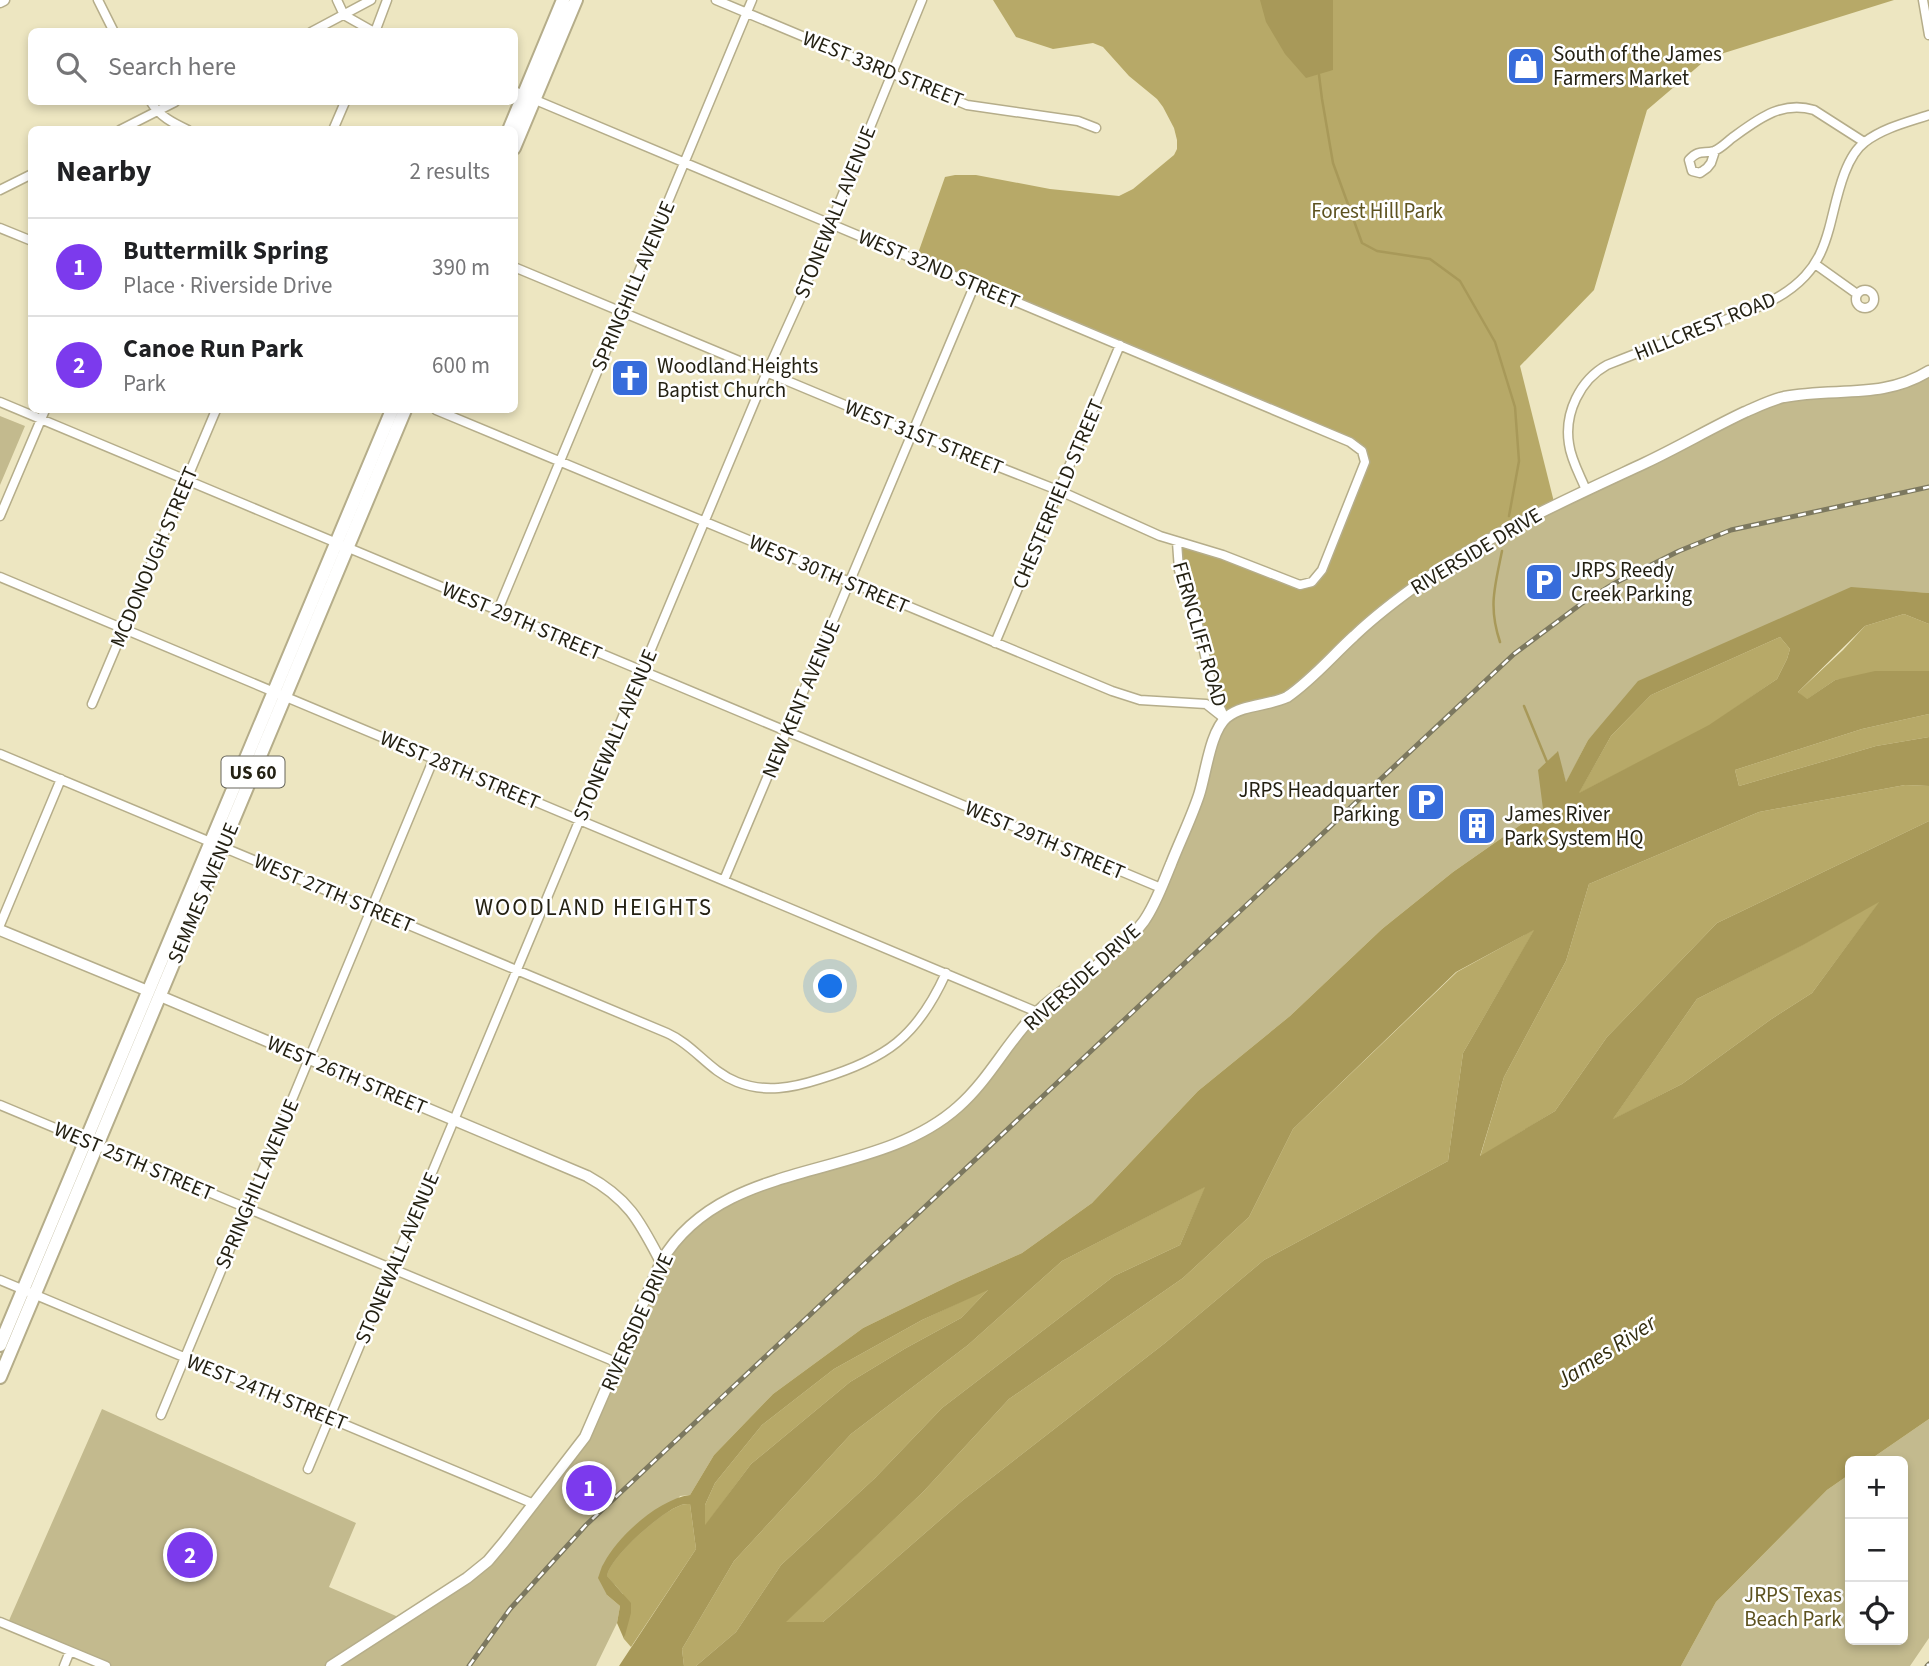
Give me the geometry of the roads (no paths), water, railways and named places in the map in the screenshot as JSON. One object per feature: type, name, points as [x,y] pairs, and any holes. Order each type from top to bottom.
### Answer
[{"type":"main road","points":[[511,126],[563,0]]},
{"type":"main road","points":[[518,127],[524,95],[576,0]]},
{"type":"main road","name":"SEMMES AVENUE","points":[[0,1377],[29,1292],[341,546],[391,413]]},
{"type":"main road","name":"SEMMES AVENUE","points":[[341,546],[404,413]]},
{"type":"main road","name":"SEMMES AVENUE","points":[[0,1345],[29,1292]]},
{"type":"street","points":[[98,0],[112,28]]},
{"type":"street","points":[[337,0],[344,15],[367,28]]},
{"type":"street","points":[[319,28],[371,0]]},
{"type":"street","points":[[376,28],[387,0]]},
{"type":"street","name":"WEST 33RD STREET","points":[[716,0],[967,105],[1078,121],[1096,128]]},
{"type":"street","name":"SPRINGHILL AVENUE","points":[[498,610],[752,0]]},
{"type":"street","name":"STONEWALL AVENUE","points":[[308,1469],[767,372],[800,299],[922,0]]},
{"type":"street","points":[[1923,0],[1929,35]]},
{"type":"street","name":"WEST 32ND STREET","points":[[524,95],[1350,442],[1362,451]]},
{"type":"street","points":[[153,105],[156,111],[178,126]]},
{"type":"street","points":[[128,126],[169,105]]},
{"type":"street","points":[[335,126],[344,105]]},
{"type":"street","points":[[1715,151],[1767,114],[1786,107],[1814,110],[1864,142],[1904,123],[1929,115]]},
{"type":"street","name":"HILLCREST ROAD","points":[[1586,490],[1570,450],[1568,432],[1577,395],[1586,380],[1607,365],[1768,303],[1793,287],[1815,264],[1822,252],[1844,175],[1864,142]]},
{"type":"street","points":[[0,190],[28,176]]},
{"type":"street","points":[[0,229],[28,240]]},
{"type":"street","points":[[1815,264],[1857,294]]},
{"type":"street","name":"WEST 31ST STREET","points":[[518,269],[912,433],[1060,491],[1177,542]]},
{"type":"street","name":"NEW KENT AVENUE","points":[[724,880],[975,284]]},
{"type":"street","name":"CHESTERFIELD STREET","points":[[995,643],[1120,345]]},
{"type":"street","name":"RIVERSIDE DRIVE","points":[[331,1666],[451,1589],[496,1553],[585,1437],[661,1262],[689,1226],[707,1212],[746,1190],[898,1143],[936,1124],[973,1092],[1037,1012],[1136,931],[1149,914],[1161,888],[1198,798],[1216,732],[1225,719],[1242,710],[1270,704],[1287,696],[1378,615],[1425,579],[1474,548],[1586,490],[1743,413],[1781,398],[1881,390],[1908,383],[1929,372]]},
{"type":"street","name":"WEST 29TH STREET","points":[[0,402],[1161,888]]},
{"type":"street","points":[[0,516],[44,413]]},
{"type":"street","name":"MCDONOUGH STREET","points":[[92,704],[215,413]]},
{"type":"street","name":"WEST 30TH STREET","points":[[443,413],[1128,696],[1154,701],[1206,704],[1225,719]]},
{"type":"street","name":"FERNCLIFF ROAD","points":[[1225,719],[1214,695],[1198,625],[1179,570],[1177,542],[1223,555],[1296,584],[1308,584],[1319,575],[1327,558],[1365,462],[1362,451]]},
{"type":"street","name":"WEST 28TH STREET","points":[[0,576],[1037,1012]]},
{"type":"street","name":"WEST 27TH STREET","points":[[0,754],[667,1032],[683,1041],[715,1070],[735,1081],[757,1088],[792,1087],[848,1071],[887,1051],[901,1040],[925,1013],[946,974]]},
{"type":"street","name":"SPRINGHILL AVENUE","points":[[161,1415],[434,758]]},
{"type":"street","points":[[0,925],[61,779]]},
{"type":"street","name":"WEST 26TH STREET","points":[[0,930],[578,1171],[619,1197],[633,1212],[661,1262]]},
{"type":"street","name":"WEST 25TH STREET","points":[[0,1105],[618,1363]]},
{"type":"street","name":"WEST 24TH STREET","points":[[0,1280],[534,1504]]},
{"type":"street","points":[[0,1622],[106,1666]]},
{"type":"street","points":[[64,1666],[70,1651]]},
{"type":"water","points":[[1260,0],[1333,0],[1333,70],[1306,78],[1285,54],[1266,22]]},
{"type":"water","name":"James River","points":[[1851,587],[1929,593],[1929,624],[1904,614],[1865,626],[1798,692],[1807,699],[1835,680],[1875,671],[1929,671],[1929,714],[1862,729],[1735,770],[1739,786],[1876,746],[1929,737],[1929,786],[1905,785],[1759,812],[1589,884],[1566,961],[1504,1077],[1480,1156],[1555,1111],[1607,1037],[1717,923],[1929,821],[1929,1419],[1875,1456],[1845,1456],[1845,1477],[1827,1490],[1716,1602],[1681,1666],[696,1666],[736,1632],[781,1565],[875,1478],[942,1408],[1114,1276],[1180,1245],[1205,1187],[1062,1261],[968,1345],[851,1434],[734,1561],[682,1649],[684,1666],[619,1666],[696,1549],[690,1504],[684,1504],[649,1526],[617,1558],[607,1576],[631,1603],[624,1639],[617,1623],[620,1606],[607,1595],[598,1578],[610,1552],[629,1531],[653,1511],[690,1495],[714,1455],[773,1394],[863,1328],[1022,1253],[1092,1203],[1198,1091],[1290,1016],[1382,929],[1453,872],[1543,809],[1538,770],[1558,751],[1566,782],[1588,740],[1638,681]],"holes":[[[1780,637],[1790,649],[1777,679],[1709,725],[1579,793],[1611,736],[1651,695]],[[1879,902],[1812,993],[1682,1084],[1613,1119],[1697,999],[1803,945]],[[1534,930],[1463,1053],[1448,1161],[1264,1260],[1165,1343],[963,1500],[823,1622],[786,1622],[923,1492],[1009,1399],[1183,1278],[1249,1217],[1293,1129],[1456,972]],[[988,1290],[961,1318],[850,1382],[751,1464],[705,1525],[705,1505],[715,1483],[762,1425],[834,1369],[922,1320]]]},
{"type":"waterway","points":[[1319,75],[1333,163],[1362,243],[1377,251],[1430,259],[1460,281],[1495,342],[1515,407],[1519,461],[1509,516]]},
{"type":"waterway","points":[[1500,642],[1494,607],[1502,551]]},
{"type":"waterway","points":[[1524,706],[1547,762]]},
{"type":"railway","points":[[469,1666],[510,1609],[586,1525],[1514,654],[1581,604],[1613,584],[1679,551],[1731,530],[1929,487]]},
{"type":"place","name":"South of the James Farmers Market","points":[[1526,66]]},
{"type":"place","name":"Woodland Heights Baptist Church","points":[[630,378]]},
{"type":"place","name":"JRPS Reedy Creek Parking","points":[[1544,582]]},
{"type":"place","name":"JRPS Headquarter Parking","points":[[1426,802]]},
{"type":"place","name":"James River Park System HQ","points":[[1477,826]]},
{"type":"place","name":"Buttermilk Spring","points":[[589,1488]]},
{"type":"place","name":"Canoe Run Park","points":[[190,1555]]},
{"type":"district","name":"WOODLAND HEIGHTS","points":[[594,907]]},
{"type":"park label","name":"Forest Hill Park","points":[[1377,211]]},
{"type":"park label","name":"JRPS Texas Beach Park","points":[[1793,1607]]}]
